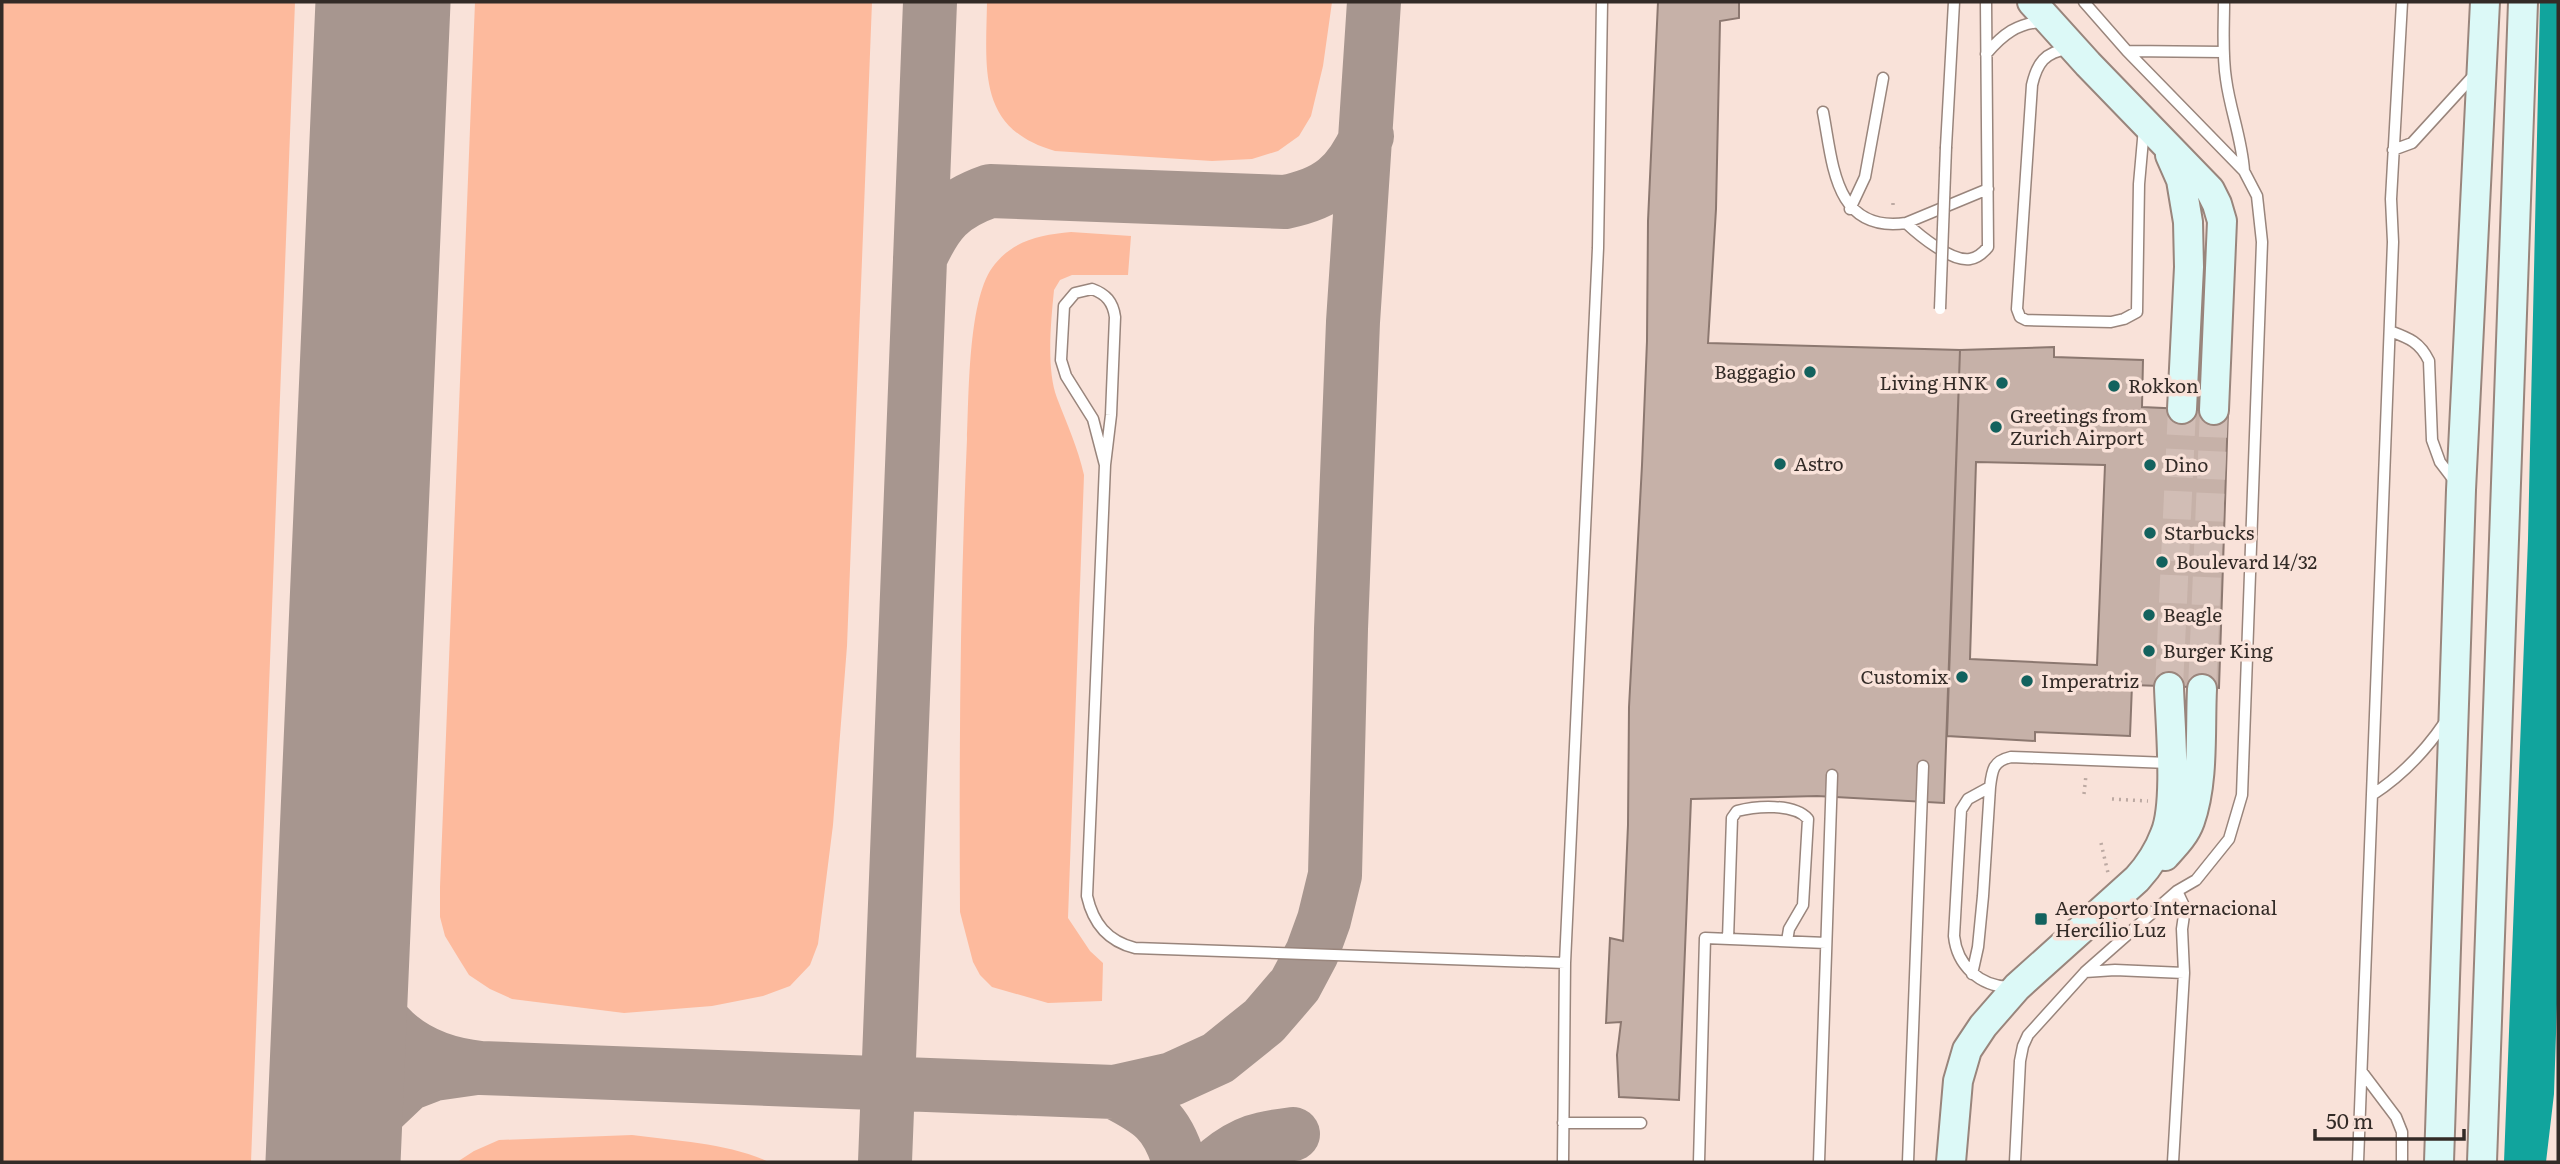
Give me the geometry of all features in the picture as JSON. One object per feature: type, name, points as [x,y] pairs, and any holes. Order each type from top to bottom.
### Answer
[{"type":"main road","points":[[2032,2],[2210,190],[2217,204],[2222,221],[2214,410]]},
{"type":"main road","points":[[2439,1162],[2461,490],[2485,2]]},
{"type":"main road","points":[[2482,1162],[2523,2]]},
{"type":"main road","points":[[2166,146],[2181,180],[2188,222],[2189,267],[2182,409]]},
{"type":"main road","points":[[2145,870],[2166,833],[2171,763],[2169,687]]},
{"type":"main road","points":[[1951,1162],[1958,1081],[1967,1050],[1983,1026],[2017,988],[2145,870],[2163,858],[2180,839],[2190,821],[2197,789],[2202,689]]},
{"type":"lane","points":[[1563,1162],[1565,963],[1598,248],[1602,2]]},
{"type":"lane","points":[[1940,309],[1954,2]]},
{"type":"lane","points":[[1906,223],[1955,257],[1967,260],[1978,257],[1988,247],[1986,2]]},
{"type":"lane","points":[[2015,1162],[2023,1046],[2041,1018],[2085,972],[2177,891],[2196,880],[2229,839],[2242,795],[2262,242],[2257,196],[2244,171],[2127,51],[2084,2]]},
{"type":"lane","points":[[2224,2],[2223,52],[2226,80],[2243,147],[2244,171]]},
{"type":"lane","points":[[2358,1162],[2390,331],[2393,149],[2402,2]]},
{"type":"lane","points":[[1986,54],[2001,36],[2019,27],[2035,22],[2051,23]]},
{"type":"lane","points":[[2075,49],[2056,51],[2043,58],[2036,68],[2032,85],[2017,309],[2020,317],[2026,320],[2111,322],[2137,312],[2139,184],[2144,121]]},
{"type":"lane","points":[[2127,51],[2223,52]]},
{"type":"lane","points":[[2393,149],[2412,144],[2482,65]]},
{"type":"lane","points":[[1850,209],[1865,177],[1883,78]]},
{"type":"lane","points":[[1823,113],[1837,184],[1850,209],[1875,223],[1906,223],[1988,189]]},
{"type":"lane","points":[[1105,465],[1093,419],[1066,376],[1061,360],[1064,306],[1075,293],[1092,289],[1106,296],[1114,309],[1115,317],[1111,415],[1105,465],[1087,896],[1090,910],[1105,933],[1124,945],[1135,948],[1565,963]]},
{"type":"lane","points":[[2390,331],[2414,340],[2424,350],[2429,361],[2432,440],[2440,462],[2461,490]]},
{"type":"lane","points":[[2372,795],[2386,786],[2430,745],[2453,710]]},
{"type":"lane","points":[[1972,974],[1978,947],[1990,787],[1995,764],[2000,759],[2011,757],[2171,763]]},
{"type":"lane","points":[[1908,1162],[1923,766]]},
{"type":"lane","points":[[1819,1162],[1832,775]]},
{"type":"lane","points":[[1990,787],[1968,799],[1961,810],[1955,948],[1972,974],[1991,985],[2017,988]]},
{"type":"lane","points":[[1728,939],[1732,818],[1737,811],[1745,808],[1793,808],[1808,819],[1803,905],[1789,929],[1787,941]]},
{"type":"lane","points":[[2173,1162],[2185,908],[2177,891]]},
{"type":"lane","points":[[1699,1162],[1705,938],[1826,943]]},
{"type":"lane","points":[[2085,972],[2115,970],[2184,973]]},
{"type":"lane","points":[[2362,1072],[2396,1117],[2402,1132],[2402,1162]]},
{"type":"lane","points":[[1563,1123],[1641,1123]]},
{"type":"path","points":[[1893,198],[1893,205]]},
{"type":"path","points":[[2084,793],[2087,760]]},
{"type":"path","points":[[2112,799],[2170,802]]},
{"type":"shaded area","points":[[2,2],[295,2],[251,1162],[2,1162]]},
{"type":"shaded area","points":[[475,2],[872,2],[847,646],[833,825],[818,944],[810,965],[790,986],[763,996],[712,1006],[624,1013],[512,999],[469,975],[445,936],[440,917],[440,887]]},
{"type":"shaded area","points":[[987,2],[1332,2],[1323,66],[1311,116],[1299,136],[1278,151],[1252,159],[1212,161],[1055,151],[1030,141],[1011,128],[999,112],[991,94],[986,51]]},
{"type":"shaded area","points":[[1071,232],[1131,236],[1128,275],[1072,275],[1060,280],[1054,290],[1051,373],[1084,475],[1068,918],[1090,951],[1103,963],[1102,1001],[1048,1003],[992,987],[980,975],[973,962],[960,912],[963,557],[971,350],[984,283],[1000,259],[1018,245],[1038,237]]},
{"type":"shaded area","points":[[632,1135],[719,1147],[769,1162],[457,1162],[499,1140]]},
{"type":"water","points":[[2540,2],[2558,2],[2558,974],[2554,1094],[2546,1162],[2504,1162],[2528,539]]},
{"type":"building","points":[[1658,2],[1739,2],[1739,18],[1720,21],[1716,209],[1708,343],[1960,350],[1944,803],[1817,796],[1691,799],[1679,1100],[1619,1097],[1617,1055],[1621,1022],[1606,1023],[1610,938],[1623,941],[1629,707],[1642,465],[1648,221]]},
{"type":"building","name":"Boulevard 14/32","points":[[2054,347],[2054,357],[2143,360],[2142,407],[2228,411],[2219,688],[2132,685],[2130,736],[2035,732],[2035,741],[1947,736],[1960,350]],"holes":[[[1976,462],[2105,465],[2097,665],[1970,659]]]},
{"type":"taxiway","points":[[885,1162],[930,2]]},
{"type":"taxiway","points":[[342,953],[366,998],[394,1032],[431,1056],[481,1068],[1114,1092],[1172,1079],[1218,1058],[1264,1021],[1295,985],[1312,953],[1324,920],[1335,875],[1353,322],[1374,2]]},
{"type":"taxiway","points":[[920,258],[932,234],[946,216],[965,202],[990,191],[1285,202],[1314,194],[1336,181],[1353,162],[1367,136]]},
{"type":"taxiway","points":[[333,1155],[408,1084],[434,1074],[476,1068]]},
{"type":"taxiway","points":[[1114,1092],[1156,1119],[1169,1136],[1179,1162]]},
{"type":"taxiway","points":[[1219,1162],[1237,1149],[1254,1142],[1293,1134]]},
{"type":"runway","points":[[333,1162],[383,2]]},
{"type":"tunnel","points":[[2169,687],[2182,409]]},
{"type":"tunnel","points":[[2202,689],[2214,410]]},
{"type":"place","name":"Baggagio","points":[[1810,372]]},
{"type":"place","name":"Living HNK","points":[[2002,383]]},
{"type":"place","name":"Rokkon","points":[[2114,386]]},
{"type":"place","name":"Greetings from Zurich Airport","points":[[1996,427]]},
{"type":"place","name":"Astro","points":[[1780,464]]},
{"type":"place","name":"Dino","points":[[2150,465]]},
{"type":"place","name":"Starbucks","points":[[2150,533]]},
{"type":"place","name":"Boulevard 14/32","points":[[2162,562]]},
{"type":"place","name":"Beagle","points":[[2149,615]]},
{"type":"place","name":"Burger King","points":[[2149,651]]},
{"type":"place","name":"Customix","points":[[1962,677]]},
{"type":"place","name":"Imperatriz","points":[[2027,681]]},
{"type":"place","name":"Aeroporto Internacional Hercílio Luz","points":[[2041,919]]}]
